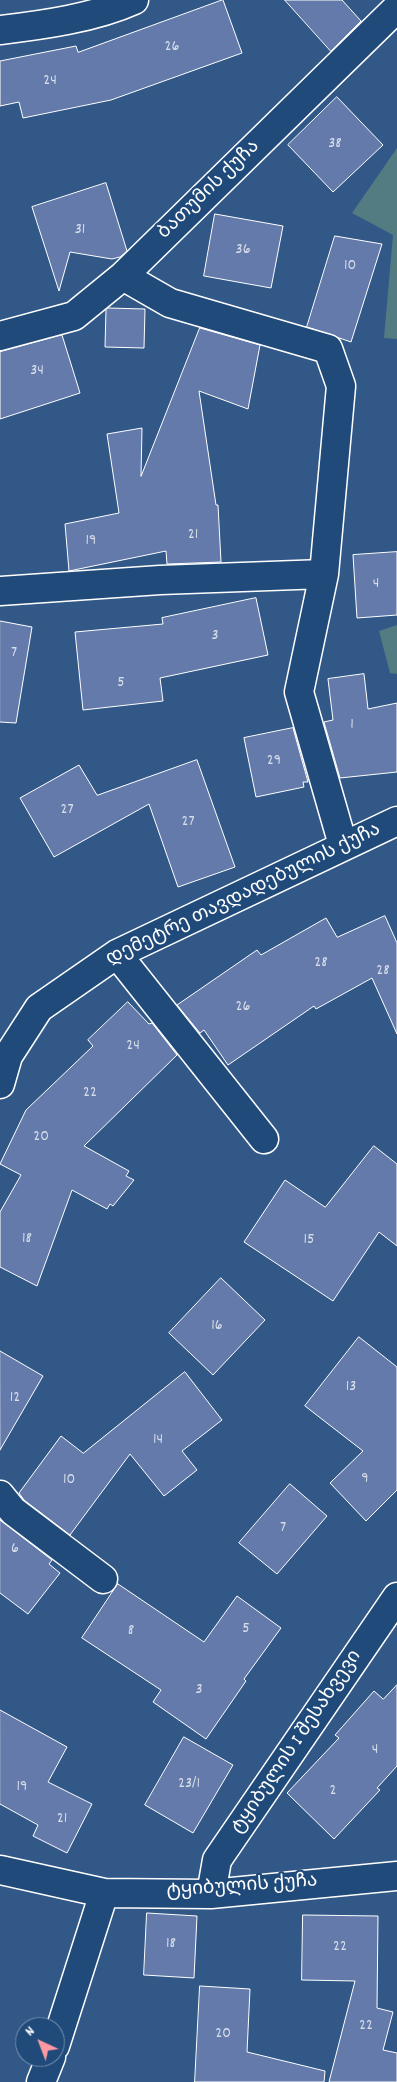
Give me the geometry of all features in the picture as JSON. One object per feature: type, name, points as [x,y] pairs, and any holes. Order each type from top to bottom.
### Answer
[{"type":"street","points":[[0,30],[47,24],[122,6],[134,0]]},
{"type":"street","name":"ბათუმის ქუჩა","points":[[0,336],[74,316],[123,276],[397,8]]},
{"type":"street","points":[[123,276],[170,303],[328,349],[341,386],[324,574],[299,692],[343,845]]},
{"type":"street","points":[[0,591],[160,580],[324,574]]},
{"type":"street","name":"დემეტრე თავდადებულის ქუჩა","points":[[0,1084],[8,1056],[39,1008],[117,954],[397,821]]},
{"type":"street","points":[[117,954],[264,1140]]},
{"type":"street","points":[[0,1496],[13,1511],[103,1579]]},
{"type":"street","name":"ტყიბულის I შესახვევი","points":[[212,1894],[217,1860],[397,1597]]},
{"type":"street","name":"ტყიბულის ქუჩა","points":[[0,1870],[104,1893],[212,1894],[397,1876]]},
{"type":"street","points":[[64,2017],[104,1893]]},
{"type":"street","points":[[41,2082],[47,2067]]},
{"type":"green space","points":[[397,148],[397,339],[384,338],[393,235],[352,213]]},
{"type":"green space","points":[[397,625],[397,674],[390,673],[379,631]]},
{"type":"building","points":[[223,0],[242,53],[111,100],[23,118],[19,102],[0,106],[0,61],[76,46],[78,52]]},
{"type":"building","points":[[285,0],[342,0],[361,21],[331,51]]},
{"type":"building","points":[[337,97],[383,145],[333,192],[288,145]]},
{"type":"building","points":[[106,183],[127,251],[120,257],[112,259],[70,252],[59,291],[32,207]]},
{"type":"building","points":[[215,214],[283,226],[271,288],[204,276]]},
{"type":"building","points":[[335,236],[382,244],[351,342],[307,327]]},
{"type":"building","points":[[108,308],[145,309],[144,348],[105,347],[106,310]]},
{"type":"building","points":[[200,328],[260,345],[248,409],[199,391],[216,505],[218,505],[221,562],[167,564],[166,551],[69,571],[65,524],[119,513],[107,434],[142,428],[141,476]]},
{"type":"building","points":[[62,335],[80,393],[0,419],[0,352]]},
{"type":"building","points":[[397,552],[397,615],[357,618],[353,555]]},
{"type":"building","points":[[256,598],[268,655],[160,678],[163,701],[83,710],[75,632],[163,624],[162,618]]},
{"type":"building","points":[[0,621],[32,627],[16,723],[0,722]]},
{"type":"building","points":[[364,674],[368,709],[397,703],[397,772],[340,778],[324,722],[333,720],[328,679]]},
{"type":"building","points":[[293,728],[308,782],[303,782],[304,787],[256,797],[244,738]]},
{"type":"building","points":[[197,760],[235,867],[178,887],[149,804],[54,857],[20,798],[79,765],[97,795]]},
{"type":"building","points":[[385,916],[397,943],[397,1034],[372,978],[316,1009],[314,1006],[228,1065],[204,1030],[200,1033],[177,1005],[257,950],[261,955],[326,918],[337,937]]},
{"type":"building","points":[[128,1002],[149,1024],[152,1023],[177,1055],[84,1146],[129,1171],[126,1176],[134,1180],[113,1206],[110,1204],[107,1209],[72,1190],[37,1286],[0,1267],[0,1212],[21,1175],[0,1164],[26,1110],[93,1046],[88,1040]]},
{"type":"building","points":[[374,1146],[397,1164],[397,1246],[379,1232],[333,1301],[244,1242],[285,1180],[325,1207]]},
{"type":"building","points":[[221,1278],[265,1320],[213,1375],[169,1333]]},
{"type":"building","points":[[359,1337],[397,1367],[397,1490],[366,1521],[330,1483],[363,1451],[305,1406]]},
{"type":"building","points":[[0,1351],[43,1376],[0,1450]]},
{"type":"building","points":[[185,1372],[222,1420],[182,1451],[197,1470],[164,1496],[130,1454],[70,1535],[24,1500],[19,1493],[61,1436],[83,1453]]},
{"type":"building","points":[[290,1484],[327,1516],[277,1574],[239,1543]]},
{"type":"building","points":[[0,1520],[52,1560],[49,1564],[60,1573],[28,1614],[0,1593]]},
{"type":"building","points":[[118,1584],[204,1642],[237,1596],[281,1628],[244,1679],[246,1681],[206,1739],[153,1702],[161,1690],[82,1638]]},
{"type":"building","points":[[397,1685],[397,1766],[377,1788],[380,1790],[334,1839],[287,1793],[339,1738],[335,1735],[374,1691],[383,1699]]},
{"type":"building","points":[[0,1710],[67,1747],[48,1782],[92,1804],[67,1853],[33,1836],[38,1825],[0,1804]]},
{"type":"building","points":[[184,1737],[233,1765],[193,1833],[145,1805]]},
{"type":"building","points":[[147,1913],[197,1916],[194,1978],[144,1975]]},
{"type":"building","points":[[303,1915],[378,1916],[377,2008],[393,2012],[383,2050],[397,2053],[397,2082],[329,2082],[355,1981],[302,1980]]},
{"type":"building","points":[[200,1986],[250,1989],[247,2052],[325,2071],[324,2082],[195,2082]]}]
